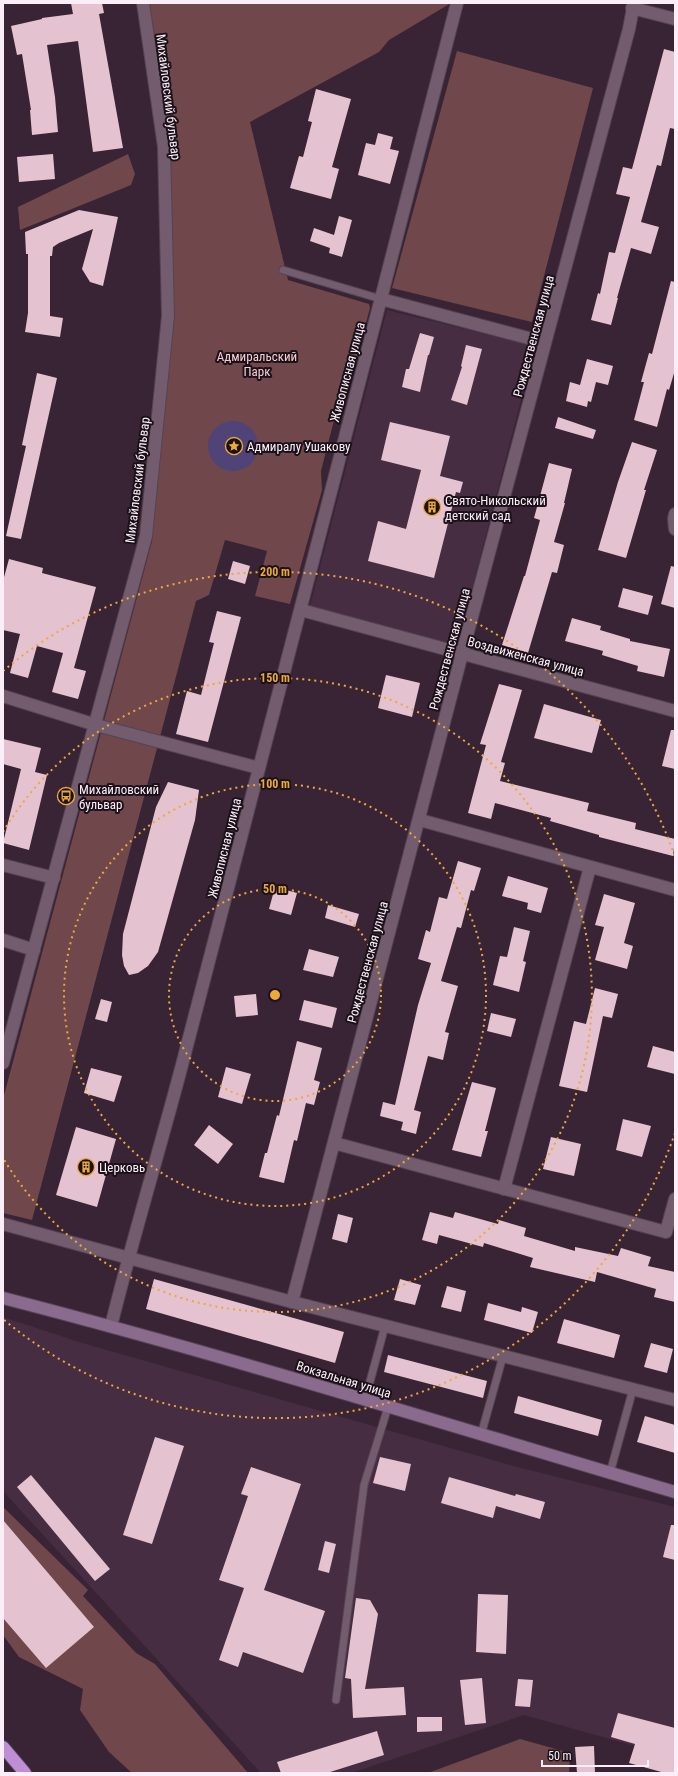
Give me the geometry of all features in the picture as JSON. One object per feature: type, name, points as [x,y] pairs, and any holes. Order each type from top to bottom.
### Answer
[{"type":"highway","points":[[3,1747],[25,1773]]},
{"type":"main road","name":"Вокзальная улица","points":[[3,1298],[111,1326],[675,1492]]},
{"type":"street","name":"Михайловский бульвар","points":[[3,1063],[96,725],[146,536],[168,316],[164,146],[143,3]]},
{"type":"street","name":"Живописная улица","points":[[111,1326],[128,1258],[164,1137],[457,3]]},
{"type":"street","points":[[633,6],[675,19]]},
{"type":"street","name":"Рождественская улица","points":[[292,1302],[420,820],[462,654],[629,29],[633,6]]},
{"type":"street","points":[[381,299],[532,339]]},
{"type":"street","points":[[675,514],[675,529]]},
{"type":"street","name":"Воздвиженская улица","points":[[301,610],[675,711]]},
{"type":"street","points":[[3,696],[96,725],[259,768]]},
{"type":"street","points":[[420,820],[675,890]]},
{"type":"street","points":[[3,865],[54,878]]},
{"type":"street","points":[[504,1189],[590,867]]},
{"type":"street","points":[[3,940],[34,950]]},
{"type":"street","points":[[334,1143],[666,1232],[675,1198]]},
{"type":"street","points":[[3,1224],[292,1302],[675,1400]]},
{"type":"lane","points":[[283,270],[381,299]]},
{"type":"lane","points":[[365,1400],[385,1326]]},
{"type":"lane","points":[[481,1435],[503,1356]]},
{"type":"lane","points":[[610,1473],[633,1389]]},
{"type":"lane","points":[[336,1700],[364,1485],[388,1407]]},
{"type":"shaded area","points":[[387,310],[535,346],[457,646],[310,606]]},
{"type":"shaded area","points":[[228,421],[238,421],[251,428],[258,441],[258,451],[251,464],[238,471],[228,471],[219,467],[212,460],[208,451],[208,441],[212,432],[219,425]]},
{"type":"shaded area","points":[[3,1317],[82,1343],[510,1465],[675,1507],[675,1757],[524,1715],[351,1773],[261,1773],[3,1491]]},
{"type":"green space","name":"Адмиральский Парк","points":[[149,3],[451,3],[389,40],[379,52],[250,122],[288,280],[369,304],[370,308],[352,374],[342,389],[321,471],[322,490],[290,604],[255,596],[267,551],[225,540],[209,595],[196,601],[32,1220],[3,1213],[3,1099],[152,541],[173,317],[169,168]]},
{"type":"green space","points":[[457,51],[593,88],[532,322],[392,288]]},
{"type":"green space","points":[[128,154],[135,174],[131,185],[20,230],[18,207]]},
{"type":"green space","points":[[3,1507],[88,1590],[83,1596],[136,1653],[155,1664],[248,1773],[132,1773],[109,1752],[80,1710],[83,1689],[19,1657],[3,1635]]},
{"type":"green space","points":[[520,1739],[570,1753],[569,1773],[428,1773]]},
{"type":"building","points":[[71,3],[102,3],[104,13],[99,14],[123,148],[93,152],[78,41],[47,45],[55,97],[58,132],[32,135],[31,110],[22,54],[17,55],[11,26],[42,18],[73,14]]},
{"type":"building","points":[[664,49],[675,52],[675,129],[670,128],[661,166],[657,165],[641,222],[659,227],[651,254],[631,248],[611,325],[591,320],[598,293],[600,294],[609,252],[615,253],[630,197],[616,194],[623,167],[632,169]]},
{"type":"building","points":[[316,89],[351,99],[332,167],[339,169],[331,199],[290,188],[299,156],[303,157],[312,122],[308,121]]},
{"type":"building","points":[[378,133],[393,137],[390,149],[399,151],[390,184],[358,175],[366,143],[375,145]]},
{"type":"building","points":[[53,154],[55,179],[19,182],[17,157]]},
{"type":"building","points":[[79,210],[118,217],[103,286],[90,282],[82,269],[93,229],[59,243],[53,247],[52,256],[50,256],[50,316],[63,318],[60,337],[25,332],[28,313],[28,254],[26,254],[25,232]]},
{"type":"building","points":[[339,216],[352,220],[342,257],[329,253],[330,248],[310,241],[314,228],[334,235]]},
{"type":"building","points":[[671,281],[675,282],[675,370],[669,390],[667,389],[657,427],[634,420],[644,382],[641,382],[649,353],[652,354]]},
{"type":"building","points":[[420,333],[434,337],[428,355],[420,392],[402,387],[406,369],[409,369]]},
{"type":"building","points":[[466,345],[482,349],[467,405],[451,400],[462,367]]},
{"type":"building","points":[[587,359],[613,366],[608,385],[596,382],[591,402],[588,401],[587,407],[566,401],[570,382],[580,385]]},
{"type":"building","points":[[37,373],[57,378],[21,539],[6,536],[26,446],[22,445]]},
{"type":"building","points":[[558,417],[596,430],[593,439],[555,428]]},
{"type":"building","name":"Свято-Никольский детский сад","points":[[390,422],[450,436],[440,476],[463,482],[460,493],[456,492],[434,578],[368,561],[378,521],[406,529],[421,470],[381,460]]},
{"type":"building","points":[[632,442],[657,450],[644,490],[646,490],[626,558],[598,550],[618,482]]},
{"type":"building","points":[[549,463],[572,469],[565,503],[554,542],[564,545],[557,573],[552,572],[528,653],[502,645],[525,576],[540,520],[534,518]]},
{"type":"building","points":[[9,559],[43,568],[42,573],[96,587],[74,668],[86,671],[78,699],[52,692],[63,653],[37,646],[28,678],[10,673],[20,634],[3,630],[3,581]]},
{"type":"building","points":[[233,561],[250,566],[245,584],[228,579]]},
{"type":"building","points":[[671,566],[675,567],[675,608],[661,604]]},
{"type":"building","points":[[623,588],[653,596],[648,615],[618,607]]},
{"type":"building","points":[[217,611],[241,617],[208,742],[176,734],[187,691],[201,695],[214,643],[209,642]]},
{"type":"building","points":[[572,618],[601,626],[600,630],[630,639],[630,641],[670,649],[664,677],[637,671],[638,666],[602,655],[603,651],[565,641]]},
{"type":"building","points":[[386,675],[420,683],[412,717],[378,708]]},
{"type":"building","points":[[499,684],[522,690],[501,762],[505,763],[500,781],[589,803],[587,811],[636,823],[635,829],[675,839],[673,856],[599,837],[599,835],[550,821],[551,818],[495,803],[491,819],[468,813],[486,745],[480,744]]},
{"type":"building","points":[[544,704],[601,720],[592,753],[534,738]]},
{"type":"building","points":[[671,730],[675,730],[675,769],[662,766]]},
{"type":"building","points":[[3,739],[41,748],[35,772],[47,775],[29,850],[3,843],[21,769],[3,764]]},
{"type":"building","points":[[168,782],[199,790],[195,820],[158,952],[148,966],[138,973],[129,975],[124,966],[122,955],[123,934],[156,807]]},
{"type":"building","points":[[458,861],[481,868],[474,891],[471,890],[461,928],[457,927],[441,981],[458,986],[445,1032],[449,1033],[443,1060],[428,1056],[414,1110],[421,1112],[416,1134],[401,1130],[403,1122],[380,1116],[383,1102],[395,1105],[418,1005],[431,963],[418,959],[426,930],[430,932],[439,897],[447,899]]},
{"type":"building","points":[[508,876],[548,888],[541,913],[527,909],[528,903],[502,896]]},
{"type":"building","points":[[275,887],[297,893],[291,915],[269,909]]},
{"type":"building","points":[[604,894],[635,903],[624,943],[633,946],[627,969],[595,960],[604,927],[595,925]]},
{"type":"building","points":[[328,905],[359,914],[355,927],[325,918]]},
{"type":"building","points":[[514,927],[530,931],[523,961],[526,962],[519,992],[493,985],[500,956],[507,957]]},
{"type":"building","points":[[309,949],[339,957],[333,977],[303,970]]},
{"type":"building","points":[[595,988],[618,994],[612,1018],[603,1016],[587,1092],[559,1086],[574,1021],[586,1024]]},
{"type":"building","points":[[256,994],[258,1015],[236,1017],[234,996]]},
{"type":"building","points":[[101,999],[112,1002],[107,1022],[95,1019]]},
{"type":"building","points":[[304,1000],[337,1008],[332,1028],[299,1020]]},
{"type":"building","points":[[491,1013],[516,1019],[511,1037],[487,1031]]},
{"type":"building","points":[[297,1041],[322,1048],[314,1080],[320,1082],[314,1105],[306,1103],[297,1141],[294,1140],[284,1183],[259,1177],[277,1115],[279,1116]]},
{"type":"building","points":[[653,1046],[675,1052],[675,1074],[647,1067]]},
{"type":"building","points":[[226,1067],[251,1074],[242,1104],[218,1097]]},
{"type":"building","points":[[91,1068],[122,1076],[114,1102],[84,1093]]},
{"type":"building","points":[[472,1082],[496,1088],[485,1131],[488,1131],[481,1157],[452,1150]]},
{"type":"building","points":[[623,1119],[651,1126],[642,1157],[616,1150]]},
{"type":"building","points":[[209,1125],[233,1144],[218,1164],[194,1145]]},
{"type":"building","name":"Церковь","points":[[76,1127],[116,1139],[97,1207],[56,1195]]},
{"type":"building","points":[[551,1137],[581,1144],[574,1176],[543,1169]]},
{"type":"building","points":[[430,1212],[453,1218],[455,1212],[498,1224],[499,1220],[526,1228],[524,1236],[575,1251],[575,1247],[618,1256],[621,1248],[651,1257],[648,1266],[675,1272],[675,1302],[654,1297],[656,1289],[597,1272],[595,1282],[530,1267],[533,1258],[484,1243],[483,1247],[439,1235],[437,1244],[422,1240]]},
{"type":"building","points":[[338,1214],[353,1218],[347,1243],[332,1239]]},
{"type":"building","points":[[154,1279],[344,1332],[335,1363],[146,1309]]},
{"type":"building","points":[[400,1279],[421,1285],[415,1305],[394,1300]]},
{"type":"building","points":[[447,1286],[466,1291],[461,1312],[441,1307]]},
{"type":"building","points":[[488,1303],[521,1312],[522,1307],[538,1312],[532,1333],[484,1320]]},
{"type":"building","points":[[564,1319],[620,1335],[614,1358],[557,1343]]},
{"type":"building","points":[[651,1343],[673,1349],[667,1373],[644,1367]]},
{"type":"building","points":[[388,1355],[487,1381],[483,1398],[384,1372]]},
{"type":"building","points":[[518,1396],[602,1420],[598,1436],[514,1413]]},
{"type":"building","points":[[645,1416],[675,1425],[675,1453],[637,1442]]},
{"type":"building","points":[[155,1437],[184,1446],[152,1544],[123,1535]]},
{"type":"building","points":[[380,1457],[411,1464],[405,1491],[373,1483]]},
{"type":"building","points":[[251,1467],[301,1484],[264,1590],[325,1611],[303,1673],[243,1652],[238,1667],[219,1660],[244,1588],[219,1580],[248,1496],[241,1494]]},
{"type":"building","points":[[31,1475],[110,1569],[95,1581],[17,1487]]},
{"type":"building","points":[[449,1477],[515,1496],[516,1494],[545,1502],[540,1519],[496,1506],[493,1518],[441,1503]]},
{"type":"building","points":[[3,1520],[94,1627],[46,1668],[3,1618]]},
{"type":"building","points":[[671,1525],[675,1525],[675,1560],[663,1557]]},
{"type":"building","points":[[325,1541],[336,1544],[329,1573],[318,1570]]},
{"type":"building","points":[[478,1594],[508,1595],[506,1654],[476,1652]]},
{"type":"building","points":[[356,1598],[370,1600],[378,1614],[365,1689],[404,1687],[406,1715],[353,1718],[351,1679],[345,1678]]},
{"type":"building","points":[[482,1678],[486,1723],[465,1725],[460,1680]]},
{"type":"building","points":[[518,1679],[533,1680],[530,1707],[515,1706]]},
{"type":"building","points":[[618,1713],[675,1728],[675,1773],[665,1773],[629,1763],[635,1744],[611,1737]]},
{"type":"building","points":[[417,1717],[442,1717],[442,1731],[417,1732]]},
{"type":"building","points":[[377,1731],[384,1755],[327,1773],[281,1773],[277,1762]]},
{"type":"building","points":[[594,1746],[595,1773],[577,1773],[575,1747]]},
{"type":"place","name":"Адмиралу Ушакову","points":[[234,446]]},
{"type":"place","name":"Свято-Никольский детский сад","points":[[432,507]]},
{"type":"place","name":"Михайловский бульвар","points":[[66,796]]},
{"type":"place","name":"Церковь","points":[[86,1167]]}]
